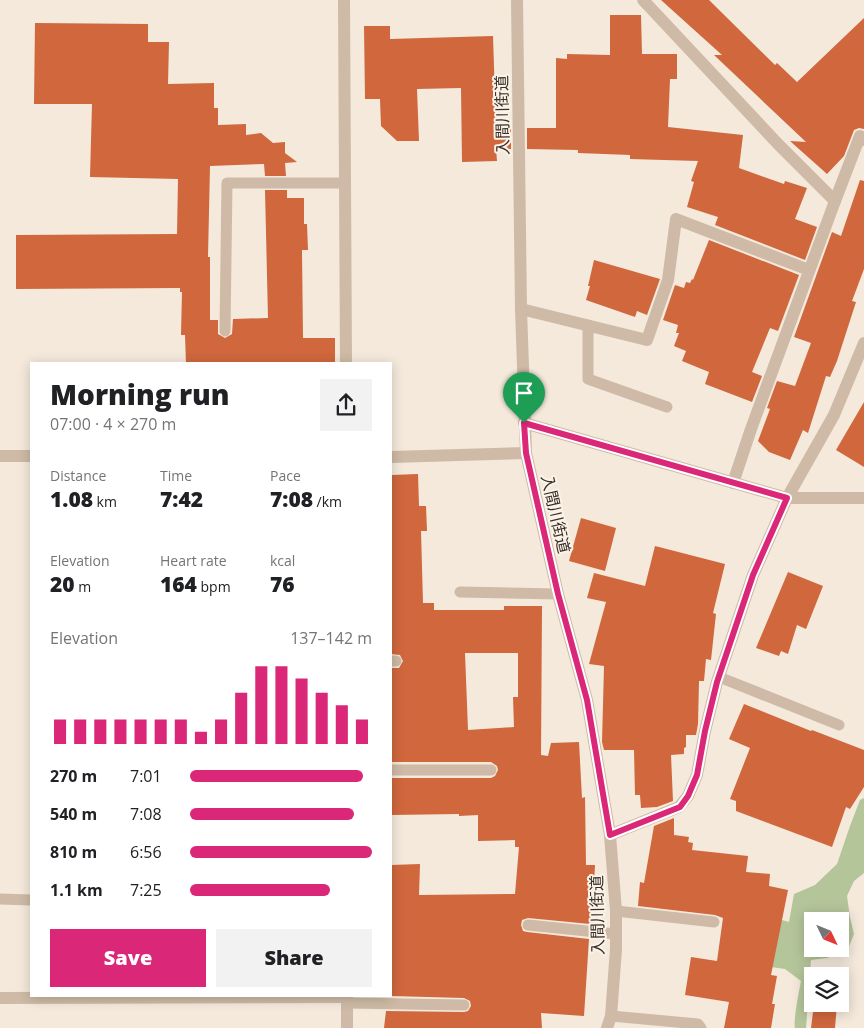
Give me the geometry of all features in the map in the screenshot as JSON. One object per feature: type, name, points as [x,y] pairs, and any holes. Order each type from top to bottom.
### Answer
[{"type":"street","points":[[344,0],[346,362]]},
{"type":"street","name":"入間川街道","points":[[516,0],[521,309],[526,453],[558,594],[587,700],[610,835],[616,934],[609,1022]]},
{"type":"street","points":[[643,0],[835,202]]},
{"type":"street","points":[[733,483],[809,270],[860,136],[864,140]]},
{"type":"street","points":[[521,309],[647,340],[668,280],[676,219],[809,270]]},
{"type":"street","points":[[610,835],[680,807],[688,796],[697,775],[705,731],[719,677],[753,575],[787,498],[834,415],[864,342]]},
{"type":"street","points":[[524,423],[787,498],[864,498]]},
{"type":"street","points":[[392,457],[526,453]]},
{"type":"street","points":[[0,456],[30,456]]},
{"type":"street","points":[[0,998],[347,999],[347,1028]]},
{"type":"lane","points":[[226,331],[226,182],[345,183]]},
{"type":"lane","points":[[588,325],[588,379],[667,407]]},
{"type":"lane","points":[[460,592],[558,594]]},
{"type":"lane","points":[[719,677],[839,725]]},
{"type":"lane","points":[[392,770],[491,770]]},
{"type":"lane","points":[[0,899],[30,900]]},
{"type":"lane","points":[[616,912],[714,922]]},
{"type":"lane","points":[[528,925],[616,934]]},
{"type":"lane","points":[[347,999],[464,1005]]},
{"type":"lane","points":[[609,1022],[698,1024],[702,1028]]},
{"type":"green space","points":[[864,798],[864,873],[854,881],[847,896],[854,934],[849,946],[849,912],[804,912],[804,958],[827,958],[811,960],[810,967],[804,967],[804,1012],[807,1012],[806,1028],[795,1028],[795,1013],[801,981],[785,969],[756,965],[775,918],[789,922],[794,894],[815,885],[837,864],[860,800]]},
{"type":"building","points":[[661,0],[709,0],[775,65],[777,63],[797,82],[864,18],[864,129],[854,130],[844,156],[827,174],[790,141],[806,142],[714,55],[722,55]]},
{"type":"building","points":[[610,15],[641,15],[642,54],[677,54],[677,79],[670,79],[668,127],[743,135],[739,168],[784,184],[785,181],[807,188],[795,219],[817,227],[805,260],[715,225],[718,217],[687,207],[694,182],[691,181],[698,161],[630,159],[630,155],[578,153],[578,150],[527,149],[527,128],[556,128],[556,58],[567,59],[567,54],[610,55]]},
{"type":"building","points":[[35,23],[148,24],[148,42],[169,42],[168,84],[214,83],[214,108],[218,108],[218,125],[246,124],[246,135],[261,133],[273,143],[285,142],[285,153],[297,162],[285,163],[286,176],[265,176],[264,164],[210,166],[208,257],[210,257],[210,320],[218,320],[218,334],[225,338],[232,334],[233,319],[268,318],[265,190],[287,190],[287,198],[304,198],[304,224],[307,224],[308,250],[302,250],[303,338],[335,338],[335,362],[186,362],[185,335],[181,335],[182,292],[180,292],[180,288],[16,289],[16,235],[177,234],[178,179],[90,177],[92,104],[34,104]]},
{"type":"building","points":[[364,26],[390,26],[390,39],[493,36],[496,128],[511,128],[511,149],[496,149],[497,161],[462,162],[461,88],[417,89],[419,141],[397,141],[381,126],[380,99],[365,99]]},
{"type":"building","points":[[860,180],[864,181],[864,269],[852,301],[856,302],[837,361],[830,377],[826,376],[808,433],[803,430],[790,460],[769,452],[758,441],[770,409],[767,408],[777,381],[795,386],[811,343],[794,337],[832,232],[841,236]]},
{"type":"building","points":[[709,240],[799,275],[778,331],[770,328],[752,372],[762,376],[752,402],[705,384],[709,372],[682,361],[686,351],[674,346],[679,333],[676,333],[678,325],[663,320],[675,285],[684,288],[686,282],[690,283],[693,280]]},
{"type":"building","points":[[594,260],[660,279],[647,315],[637,311],[635,317],[586,300]]},
{"type":"building","points":[[864,402],[864,467],[836,450]]},
{"type":"building","points":[[418,474],[419,506],[426,506],[427,531],[421,531],[423,603],[434,603],[434,610],[504,610],[504,606],[542,606],[541,755],[548,756],[551,743],[579,742],[582,798],[585,797],[586,865],[595,865],[592,922],[590,924],[528,918],[522,920],[521,925],[523,931],[527,932],[589,939],[584,1016],[541,1013],[542,1028],[384,1028],[386,1011],[464,1012],[468,1011],[471,1006],[470,1001],[464,998],[392,996],[392,865],[420,864],[419,895],[515,894],[519,847],[515,847],[515,840],[478,841],[478,815],[392,815],[392,778],[491,778],[495,776],[498,770],[497,766],[491,762],[392,762],[392,668],[399,668],[403,661],[400,655],[392,654],[392,475]],"holes":[[[465,653],[518,653],[518,697],[513,697],[514,727],[468,730]]]},
{"type":"building","points":[[581,518],[616,528],[605,571],[569,561]]},
{"type":"building","points":[[655,546],[725,564],[713,613],[716,614],[711,660],[706,659],[704,681],[699,681],[696,735],[686,735],[684,754],[671,755],[673,801],[657,807],[641,808],[640,795],[635,795],[634,750],[604,750],[602,742],[604,666],[589,664],[606,602],[587,598],[594,573],[645,586]]},
{"type":"building","points":[[788,572],[823,586],[806,629],[797,625],[788,654],[781,651],[779,656],[756,648]]},
{"type":"building","points":[[744,704],[864,750],[864,787],[850,809],[846,807],[832,847],[736,811],[736,801],[730,799],[750,748],[729,739]]},
{"type":"building","points":[[674,818],[674,835],[689,837],[688,842],[693,843],[692,850],[748,856],[746,872],[770,874],[769,886],[788,890],[771,975],[777,976],[772,1004],[775,1004],[771,1028],[724,1028],[729,1002],[685,995],[691,957],[717,961],[723,918],[715,915],[638,906],[640,882],[644,883],[654,826]]},
{"type":"building","points":[[813,1012],[836,1012],[835,1028],[811,1028]]},
{"type":"route","points":[[524,423],[787,498],[753,575],[717,682],[697,775],[688,796],[680,807],[610,835],[587,700],[558,594],[526,453],[524,423]]}]
